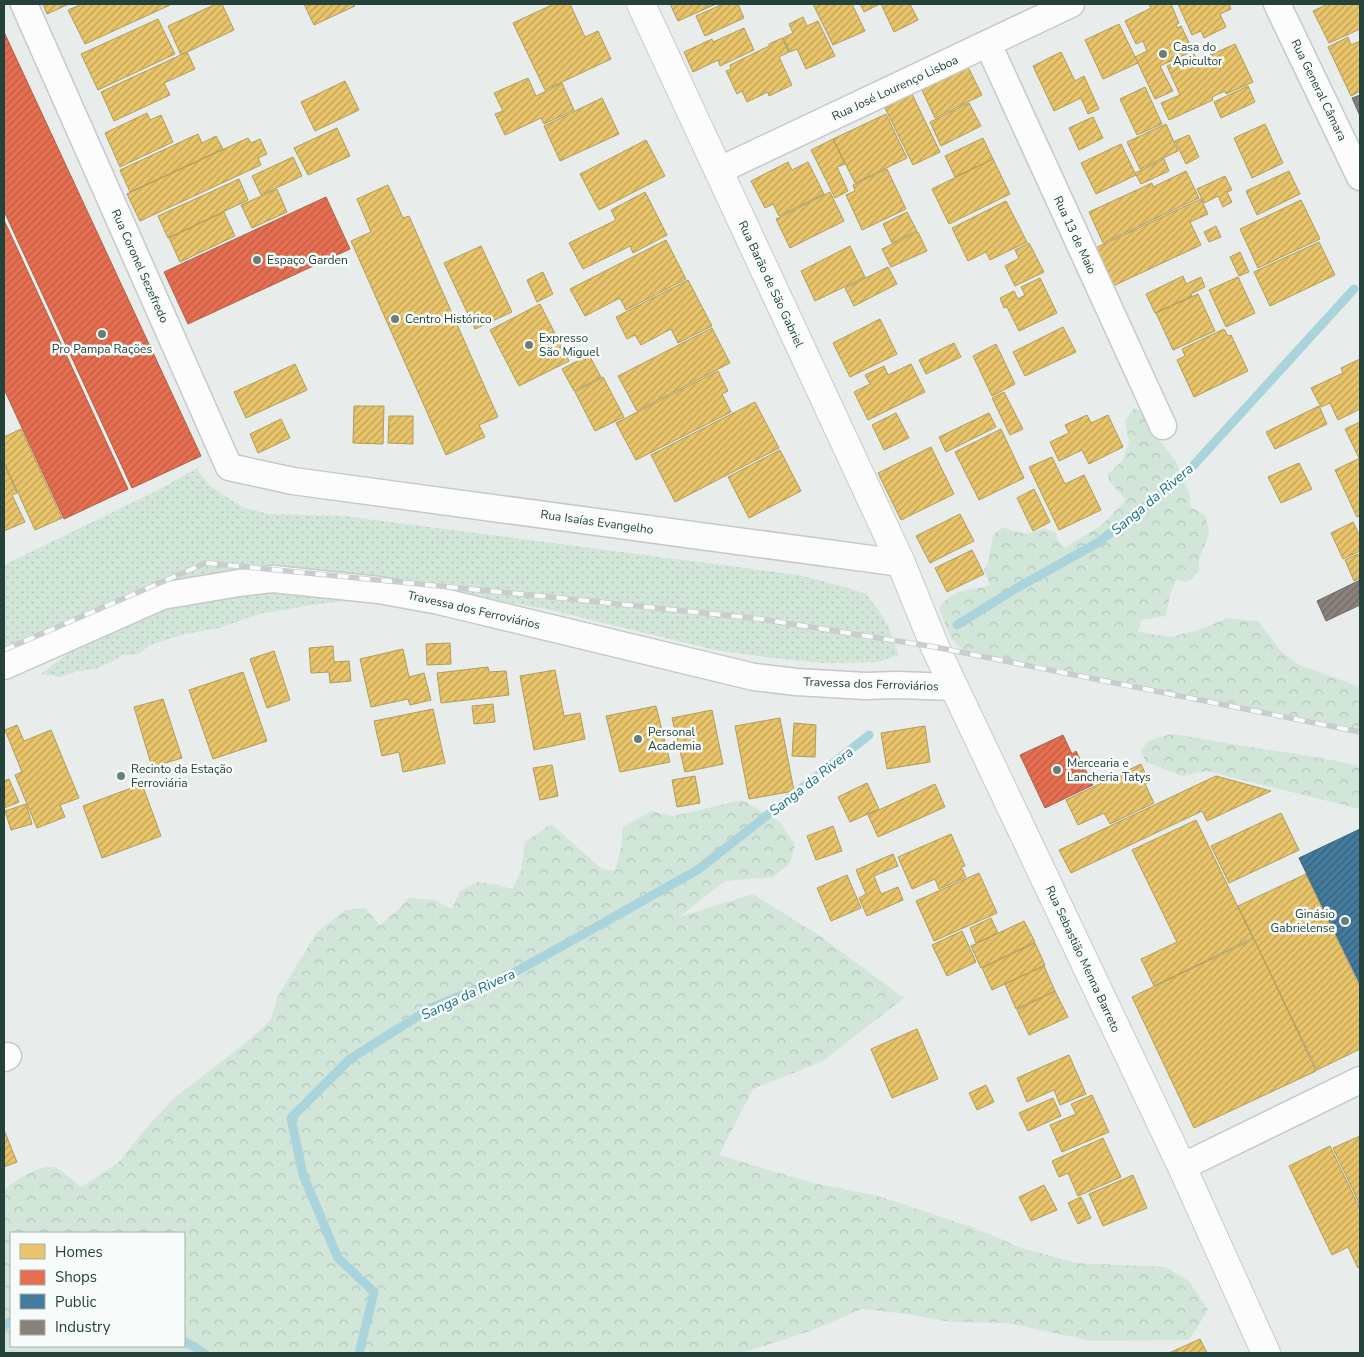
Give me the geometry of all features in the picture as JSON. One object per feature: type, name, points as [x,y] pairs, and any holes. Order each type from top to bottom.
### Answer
[{"type":"main road","name":"Rua Barão de São Gabriel","points":[[641,4],[901,564]]},
{"type":"main road","name":"Rua Sebastião Menna Barreto","points":[[901,564],[935,647],[1182,1167],[1266,1353]]},
{"type":"street","name":"Rua Coronel Sezefredo","points":[[24,4],[229,467],[293,481]]},
{"type":"street","name":"Rua José Lourenço Lisboa","points":[[718,171],[1071,4]]},
{"type":"street","name":"Rua General Câmara","points":[[1277,4],[1360,177]]},
{"type":"street","name":"Rua 13 de Maio","points":[[988,44],[1163,426]]},
{"type":"street","name":"Rua Isaías Evangelho","points":[[293,481],[901,564]]},
{"type":"street","name":"Travessa dos Ferroviários","points":[[4,666],[162,596],[273,579],[379,590],[439,601],[754,677],[796,682],[865,686],[954,687]]},
{"type":"street","points":[[1182,1167],[1360,1080]]},
{"type":"green space","points":[[1134,408],[1150,414],[1153,432],[1175,460],[1189,492],[1191,507],[1206,516],[1209,534],[1199,560],[1199,572],[1187,582],[1176,580],[1170,595],[1166,616],[1141,620],[1138,632],[1171,637],[1201,629],[1228,618],[1258,621],[1280,650],[1299,665],[1360,687],[1360,732],[968,655],[951,638],[939,609],[949,597],[961,591],[990,585],[984,570],[988,562],[993,535],[1003,527],[1024,533],[1045,528],[1056,533],[1057,539],[1065,548],[1103,524],[1126,500],[1109,481],[1108,474],[1122,461],[1129,443],[1125,421]]},
{"type":"green space","points":[[197,468],[208,485],[225,496],[245,508],[269,514],[344,516],[799,575],[845,587],[866,594],[888,626],[899,655],[878,662],[824,663],[765,657],[715,650],[547,609],[442,591],[265,574],[4,660],[4,565],[158,490]]},
{"type":"green space","points":[[279,585],[369,598],[259,614],[219,628],[185,634],[150,645],[139,654],[123,655],[96,669],[74,672],[61,677],[41,674],[87,639],[167,601]]},
{"type":"green space","points":[[1171,734],[1316,757],[1360,766],[1360,809],[1207,771],[1182,776],[1146,762],[1141,751],[1148,741]]},
{"type":"green space","points":[[742,800],[780,822],[795,845],[790,863],[773,877],[725,881],[679,917],[753,894],[820,936],[904,998],[823,1061],[753,1089],[719,1155],[813,1183],[878,1196],[972,1227],[1022,1248],[1076,1263],[1166,1267],[1189,1281],[1208,1310],[1189,1340],[1093,1341],[1006,1323],[951,1322],[907,1314],[862,1309],[811,1331],[741,1353],[4,1353],[4,1190],[29,1173],[50,1167],[59,1169],[81,1187],[117,1164],[173,1099],[243,1045],[270,1021],[278,996],[317,932],[345,910],[365,908],[380,925],[409,898],[434,900],[452,909],[460,891],[477,882],[512,889],[521,871],[525,842],[551,824],[602,869],[615,871],[621,847],[623,827],[652,811],[673,816]]},
{"type":"building: Homes","points":[[43,4],[69,4],[47,14]]},
{"type":"building: Homes","points":[[82,4],[170,5],[85,44],[68,10]]},
{"type":"building: Homes","points":[[216,4],[222,4],[234,30],[181,55],[168,26]]},
{"type":"building: Homes","points":[[304,4],[353,4],[355,6],[314,25]]},
{"type":"building: Homes","points":[[554,4],[570,4],[585,37],[598,31],[611,59],[545,90],[513,23]]},
{"type":"building: Homes","points":[[670,4],[716,4],[678,21]]},
{"type":"building: Homes","points":[[723,4],[738,4],[744,18],[705,36],[696,16]]},
{"type":"building: Homes","points":[[813,4],[852,4],[865,31],[833,45]]},
{"type":"building: Homes","points":[[860,4],[880,4],[864,12]]},
{"type":"building: Homes","points":[[881,4],[910,4],[918,20],[894,32]]},
{"type":"building: Homes","name":"Casa do Apicultor","points":[[1149,4],[1171,4],[1179,23],[1176,25],[1177,28],[1181,26],[1193,51],[1160,66],[1173,91],[1155,99],[1135,57],[1147,51],[1143,41],[1136,44],[1125,21],[1151,8]]},
{"type":"building: Homes","points":[[1178,4],[1229,4],[1231,9],[1220,14],[1226,27],[1204,38],[1201,31],[1192,35]]},
{"type":"building: Homes","points":[[1328,4],[1360,4],[1360,29],[1329,43],[1313,11]]},
{"type":"building: Homes","points":[[803,17],[807,26],[818,21],[835,56],[806,69],[797,49],[790,52],[783,38],[793,33],[789,24]]},
{"type":"building: Homes","points":[[158,19],[175,54],[98,90],[81,54]]},
{"type":"building: Homes","points":[[1119,24],[1138,63],[1103,79],[1085,40]]},
{"type":"building: Homes","points":[[744,28],[754,50],[720,66],[718,60],[693,72],[684,52],[712,39],[713,42]]},
{"type":"building: Homes","points":[[1348,37],[1351,45],[1360,41],[1360,91],[1351,96],[1328,47]]},
{"type":"building: Homes","points":[[782,38],[789,52],[779,57],[792,85],[769,96],[768,92],[747,102],[742,91],[737,94],[726,71],[731,69],[730,65]]},
{"type":"building: Homes","points":[[1235,44],[1253,82],[1226,94],[1225,91],[1212,97],[1213,100],[1169,120],[1161,103],[1180,95],[1167,66],[1194,54],[1201,68],[1211,63],[1208,56]]},
{"type":"building: Homes","points":[[187,52],[195,69],[164,83],[170,95],[114,121],[101,92]]},
{"type":"building: Homes","points":[[1061,52],[1075,81],[1084,76],[1099,109],[1088,114],[1081,98],[1054,111],[1033,66]]},
{"type":"building: Homes","points":[[968,67],[982,95],[935,118],[922,90]]},
{"type":"building: Homes","points":[[528,78],[536,96],[562,83],[574,110],[544,124],[541,118],[505,135],[495,114],[503,111],[494,93]]},
{"type":"building: Homes","points":[[345,81],[359,110],[315,131],[301,102]]},
{"type":"building: Homes","points":[[1248,86],[1255,102],[1221,118],[1214,102]]},
{"type":"building: Homes","points":[[1145,87],[1162,124],[1137,135],[1120,99]]},
{"type":"building: Homes","points":[[912,94],[940,152],[913,165],[885,108]]},
{"type":"building: Homes","points":[[602,98],[619,134],[560,161],[544,126]]},
{"type":"building: Homes","points":[[969,103],[981,126],[941,146],[930,122]]},
{"type":"building: Homes","points":[[147,113],[150,120],[161,115],[173,142],[120,167],[105,133]]},
{"type":"building: Homes","points":[[886,114],[907,158],[855,183],[833,139]]},
{"type":"building: Homes","points":[[1093,117],[1103,138],[1079,150],[1069,128]]},
{"type":"building: Homes","points":[[1166,124],[1178,151],[1140,169],[1127,142]]},
{"type":"building: Homes","points":[[1265,124],[1283,163],[1252,178],[1234,138]]},
{"type":"building: Homes","points":[[337,128],[350,156],[308,175],[294,148]]},
{"type":"building: Homes","points":[[198,134],[202,143],[216,136],[223,149],[130,192],[120,170]]},
{"type":"building: Homes","points":[[1189,135],[1199,157],[1186,164],[1175,141]]},
{"type":"building: Homes","points":[[248,138],[251,143],[260,139],[267,154],[258,158],[261,165],[140,221],[127,194]]},
{"type":"building: Homes","points":[[983,138],[993,159],[955,177],[945,156]]},
{"type":"building: Homes","points":[[833,139],[845,164],[837,167],[848,191],[835,198],[811,150]]},
{"type":"building: Homes","points":[[646,140],[665,176],[599,210],[580,174]]},
{"type":"building: Homes","points":[[1121,144],[1136,175],[1096,194],[1081,163]]},
{"type":"building: Homes","points":[[293,157],[302,176],[261,195],[252,176]]},
{"type":"building: Homes","points":[[993,159],[1010,194],[949,224],[932,189]]},
{"type":"building: Homes","points":[[1164,159],[1169,171],[1141,184],[1135,173]]},
{"type":"building: Homes","points":[[788,162],[792,170],[808,162],[824,194],[779,216],[773,204],[765,208],[751,181]]},
{"type":"building: Homes","points":[[887,169],[906,209],[862,230],[846,195],[855,191],[853,185]]},
{"type":"building: Homes","points":[[1186,171],[1199,198],[1103,243],[1089,212],[1152,183],[1153,187]]},
{"type":"building: Homes","points":[[1289,171],[1300,194],[1257,215],[1246,191]]},
{"type":"building: Homes","points":[[1225,176],[1232,190],[1227,192],[1232,202],[1223,207],[1218,196],[1204,203],[1197,189]]},
{"type":"building: Homes","points":[[239,179],[248,200],[168,238],[158,216]]},
{"type":"building: Homes","points":[[388,185],[403,218],[409,216],[498,417],[479,425],[485,437],[446,455],[351,241],[371,232],[357,199]]},
{"type":"building: Homes","points":[[277,189],[287,212],[252,228],[241,205]]},
{"type":"building: Homes","points":[[645,192],[667,235],[633,253],[630,246],[583,269],[569,243],[616,220],[611,210]]},
{"type":"building: Homes","points":[[830,192],[844,221],[790,248],[776,219]]},
{"type":"building: Homes","points":[[1201,199],[1208,214],[1190,222],[1201,245],[1111,287],[1093,249]]},
{"type":"building: Homes","points":[[1301,200],[1320,239],[1258,268],[1240,229]]},
{"type":"building: Homes","points":[[1006,201],[1027,242],[990,260],[986,252],[968,261],[952,228]]},
{"type":"building: Homes","points":[[224,212],[235,236],[180,262],[169,238]]},
{"type":"building: Homes","points":[[907,212],[917,231],[892,243],[883,224]]},
{"type":"building: Homes","points":[[1216,226],[1221,237],[1209,242],[1204,232]]},
{"type":"building: Homes","points":[[918,232],[927,251],[891,267],[882,249]]},
{"type":"building: Homes","points":[[666,240],[686,279],[626,310],[620,298],[585,316],[570,289]]},
{"type":"building: Homes","points":[[1319,242],[1335,275],[1270,306],[1254,272]]},
{"type":"building: Homes","points":[[1029,243],[1044,272],[1015,286],[1005,266],[1019,258],[1015,250]]},
{"type":"building: Homes","points":[[481,246],[512,312],[475,329],[444,263]]},
{"type":"building: Homes","points":[[850,246],[865,277],[815,301],[801,271]]},
{"type":"building: Homes","points":[[1240,252],[1249,272],[1239,276],[1230,257]]},
{"type":"building: Homes","points":[[888,267],[897,284],[854,306],[845,288]]},
{"type":"building: Homes","points":[[543,272],[553,294],[537,302],[527,280]]},
{"type":"building: Homes","points":[[1183,276],[1186,284],[1201,277],[1205,287],[1191,294],[1192,296],[1155,313],[1146,294]]},
{"type":"building: Homes","points":[[1238,277],[1255,313],[1226,327],[1209,290]]},
{"type":"building: Homes","points":[[1040,278],[1057,313],[1019,331],[1007,307],[1004,308],[1000,298],[1014,291],[1018,299],[1025,295],[1021,287]]},
{"type":"building: Homes","points":[[688,280],[712,326],[678,343],[671,329],[641,345],[635,335],[627,339],[616,317]]},
{"type":"building: Homes","points":[[1198,294],[1215,331],[1173,350],[1156,313]]},
{"type":"building: Homes","name":"Expresso São Miguel","points":[[540,304],[569,361],[519,386],[490,330]]},
{"type":"building: Homes","points":[[880,319],[897,354],[850,377],[833,343]]},
{"type":"building: Homes","points":[[1063,327],[1076,352],[1025,376],[1013,352]]},
{"type":"building: Homes","points":[[712,328],[730,363],[637,411],[618,376]]},
{"type":"building: Homes","points":[[1224,329],[1228,336],[1231,335],[1248,371],[1194,397],[1177,360],[1185,356],[1182,349]]},
{"type":"building: Homes","points":[[954,343],[961,357],[926,374],[919,360]]},
{"type":"building: Homes","points":[[996,344],[1015,384],[992,396],[973,356]]},
{"type":"building: Homes","points":[[589,355],[601,377],[574,391],[562,369]]},
{"type":"building: Homes","points":[[1360,359],[1360,409],[1338,420],[1330,403],[1321,407],[1311,388],[1343,373],[1341,368]]},
{"type":"building: Homes","points":[[295,364],[307,390],[246,418],[234,392]]},
{"type":"building: Homes","points":[[911,364],[925,392],[868,420],[854,392],[870,384],[865,375],[884,366],[888,375]]},
{"type":"building: Homes","points":[[718,371],[728,391],[722,394],[731,412],[636,460],[616,423]]},
{"type":"building: Homes","points":[[603,377],[624,417],[595,431],[575,392]]},
{"type":"building: Homes","points":[[1004,392],[1023,429],[1010,435],[992,398]]},
{"type":"building: Homes","points":[[755,402],[779,448],[675,502],[651,455]]},
{"type":"building: Homes","points":[[354,406],[384,406],[383,444],[353,443]]},
{"type":"building: Homes","points":[[1319,406],[1327,424],[1275,449],[1266,432]]},
{"type":"building: Homes","points":[[896,413],[909,438],[884,450],[872,425]]},
{"type":"building: Homes","points":[[989,413],[996,427],[946,452],[939,437]]},
{"type":"building: Homes","points":[[1087,415],[1091,423],[1108,415],[1123,447],[1089,464],[1082,450],[1059,461],[1050,442],[1069,433],[1065,425]]},
{"type":"building: Homes","points":[[389,416],[413,416],[413,444],[388,443]]},
{"type":"building: Homes","points":[[281,419],[290,438],[258,453],[250,434]]},
{"type":"building: Homes","points":[[1360,422],[1360,457],[1359,458],[1345,429]]},
{"type":"building: Homes","points":[[21,429],[62,518],[35,530],[4,462],[4,437]]},
{"type":"building: Homes","points":[[1001,429],[1024,478],[979,500],[955,452]]},
{"type":"building: Homes","points":[[931,447],[954,494],[901,520],[878,473]]},
{"type":"building: Homes","points":[[780,450],[801,491],[749,518],[728,477]]},
{"type":"building: Homes","points":[[1052,457],[1065,484],[1084,475],[1101,510],[1059,530],[1029,467]]},
{"type":"building: Homes","points":[[1360,458],[1360,516],[1357,517],[1335,470]]},
{"type":"building: Homes","points":[[1299,463],[1312,489],[1281,503],[1268,477]]},
{"type":"building: Homes","points":[[4,464],[17,493],[12,495],[25,522],[4,531]]},
{"type":"building: Homes","points":[[1034,489],[1050,522],[1033,531],[1017,498]]},
{"type":"building: Homes","points":[[960,514],[974,541],[930,563],[916,536]]},
{"type":"building: Homes","points":[[1353,522],[1360,536],[1360,551],[1343,559],[1331,533]]},
{"type":"building: Homes","points":[[972,550],[984,574],[947,592],[935,568]]},
{"type":"building: Homes","points":[[1358,554],[1360,558],[1360,578],[1354,581],[1345,560]]},
{"type":"building: Homes","points":[[450,643],[451,664],[427,665],[426,644]]},
{"type":"building: Homes","points":[[333,646],[334,662],[349,661],[351,681],[330,683],[329,672],[311,673],[309,648]]},
{"type":"building: Homes","points":[[403,649],[409,677],[424,673],[431,700],[410,705],[408,699],[371,707],[360,659]]},
{"type":"building: Homes","points":[[274,651],[290,700],[267,708],[250,659]]},
{"type":"building: Homes","points":[[488,667],[489,672],[506,671],[509,695],[441,703],[437,673]]},
{"type":"building: Homes","points":[[555,670],[564,716],[580,713],[585,739],[534,750],[520,676]]},
{"type":"building: Homes","points":[[243,672],[267,741],[213,759],[189,690]]},
{"type":"building: Homes","points":[[163,699],[182,758],[152,767],[134,707]]},
{"type":"building: Homes","points":[[493,704],[495,722],[474,724],[472,706]]},
{"type":"building: Homes","name":"Personal Academia","points":[[656,706],[670,762],[620,772],[606,716]]},
{"type":"building: Homes","points":[[433,709],[445,763],[403,772],[399,752],[382,756],[374,721]]},
{"type":"building: Homes","points":[[712,710],[723,764],[685,772],[672,718]]},
{"type":"building: Homes","points":[[780,718],[794,791],[749,799],[735,726]]},
{"type":"building: Homes","points":[[794,723],[816,725],[815,757],[792,756]]},
{"type":"building: Homes","points":[[17,725],[24,741],[51,730],[79,798],[60,805],[65,817],[37,828],[15,775],[22,772],[5,730]]},
{"type":"building: Homes","points":[[925,726],[930,762],[887,769],[881,733]]},
{"type":"building: Homes","points":[[1141,764],[1149,782],[1145,784],[1154,803],[1110,824],[1104,813],[1078,825],[1066,800]]},
{"type":"building: Homes","points":[[552,765],[558,796],[540,800],[533,768]]},
{"type":"building: Homes","points":[[695,776],[700,803],[677,807],[672,780]]},
{"type":"building: Homes","points":[[1216,776],[1271,791],[1207,821],[1202,811],[1071,873],[1059,850]]},
{"type":"building: Homes","points":[[9,779],[19,802],[4,808],[4,781]]},
{"type":"building: Homes","points":[[867,783],[879,809],[850,822],[838,797]]},
{"type":"building: Homes","points":[[142,784],[161,836],[102,858],[83,806]]},
{"type":"building: Homes","points":[[935,784],[945,807],[878,837],[868,815]]},
{"type":"building: Homes","points":[[26,804],[32,824],[11,830],[5,811]]},
{"type":"building: Homes","points":[[1281,813],[1299,850],[1229,883],[1211,846]]},
{"type":"building: Homes","points":[[1196,820],[1253,938],[1154,986],[1141,959],[1177,942],[1132,850]]},
{"type":"building: Homes","points":[[833,826],[842,851],[816,860],[807,836]]},
{"type":"building: Homes","points":[[951,834],[965,866],[961,867],[966,877],[939,889],[935,879],[912,889],[898,857]]},
{"type":"building: Homes","points":[[893,854],[898,866],[874,876],[881,894],[898,887],[903,900],[867,916],[859,898],[866,894],[856,870]]},
{"type":"building: Homes","points":[[979,873],[997,913],[934,941],[916,901]]},
{"type":"building: Homes","points":[[1306,874],[1360,987],[1360,1049],[1317,1070],[1238,906]]},
{"type":"building: Homes","points":[[847,875],[861,908],[831,921],[817,888]]},
{"type":"building: Homes","points":[[991,918],[998,933],[976,943],[970,928]]},
{"type":"building: Homes","points":[[1024,921],[1035,942],[981,968],[971,946]]},
{"type":"building: Homes","points":[[962,931],[976,962],[947,976],[932,945]]},
{"type":"building: Homes","points":[[1254,939],[1316,1071],[1194,1128],[1132,997]]},
{"type":"building: Homes","points":[[1035,943],[1045,965],[992,990],[982,968]]},
{"type":"building: Homes","points":[[1044,966],[1055,991],[1016,1009],[1005,984]]},
{"type":"building: Homes","points":[[1055,991],[1068,1017],[1029,1035],[1017,1010]]},
{"type":"building: Homes","points":[[917,1029],[938,1079],[892,1098],[871,1049]]},
{"type":"building: Homes","points":[[1069,1055],[1086,1094],[1060,1105],[1054,1090],[1027,1102],[1017,1078]]},
{"type":"building: Homes","points":[[986,1085],[994,1102],[977,1110],[969,1093]]},
{"type":"building: Homes","points":[[1092,1095],[1109,1132],[1062,1152],[1050,1125],[1076,1114],[1071,1104]]},
{"type":"building: Homes","points":[[1053,1098],[1061,1116],[1028,1131],[1019,1113]]},
{"type":"building: Homes","points":[[4,1130],[17,1162],[4,1167]]},
{"type":"building: Homes","points":[[1360,1136],[1360,1205],[1333,1148]]},
{"type":"building: Homes","points":[[1103,1138],[1121,1177],[1078,1196],[1068,1173],[1059,1177],[1052,1161]]},
{"type":"building: Homes","points":[[1330,1146],[1360,1209],[1360,1267],[1358,1268],[1348,1247],[1332,1255],[1289,1166]]},
{"type":"building: Homes","points":[[1133,1175],[1147,1208],[1103,1226],[1089,1194]]},
{"type":"building: Homes","points":[[1044,1185],[1057,1210],[1031,1221],[1019,1197]]},
{"type":"building: Homes","points":[[1081,1197],[1091,1218],[1078,1224],[1068,1203]]},
{"type":"building: Homes","points":[[1200,1339],[1207,1353],[1169,1353]]},
{"type":"building: Shops","name":"Pro Pampa Rações","points":[[4,32],[201,456],[132,488],[4,211]]},
{"type":"building: Shops","name":"Espaço Garden","points":[[326,197],[350,249],[188,324],[164,272]]},
{"type":"building: Shops","name":"Pro Pampa Rações","points":[[4,220],[128,489],[64,519],[4,389]]},
{"type":"building: Shops","name":"Mercearia e Lancheria Tatys","points":[[1063,735],[1072,754],[1076,751],[1093,785],[1045,808],[1020,755]]},
{"type":"building: Public","name":"Ginásio Gabrielense","points":[[1360,829],[1360,984],[1299,858]]},
{"type":"building: Industry","points":[[1360,95],[1360,116],[1352,98]]},
{"type":"building: Industry","points":[[1360,580],[1360,605],[1326,621],[1317,601]]},
{"type":"waterway","name":"Sanga da Rivera","points":[[957,625],[1015,589],[1099,542],[1182,478],[1354,289]]},
{"type":"waterway","name":"Sanga da Rivera","points":[[359,1353],[374,1292],[338,1258],[303,1175],[291,1118],[350,1059],[431,1008],[506,977],[699,869],[869,735]]},
{"type":"waterway","name":"Sanga da Rivera","points":[[4,1326],[10,1322]]},
{"type":"waterway","name":"Sanga da Rivera","points":[[185,1342],[204,1353]]},
{"type":"railway","points":[[4,650],[206,563],[761,619],[935,647],[1360,732]]},
{"type":"place","name":"Casa do Apicultor","points":[[1163,54]]},
{"type":"place","name":"Espaço Garden","points":[[257,260]]},
{"type":"place","name":"Centro Histórico","points":[[395,319]]},
{"type":"place","name":"Pro Pampa Rações","points":[[102,334]]},
{"type":"place","name":"Expresso São Miguel","points":[[529,345]]},
{"type":"place","name":"Personal Academia","points":[[638,739]]},
{"type":"place","name":"Mercearia e Lancheria Tatys","points":[[1057,770]]},
{"type":"place","name":"Recinto da Estação Ferroviária","points":[[121,776]]},
{"type":"place","name":"Ginásio Gabrielense","points":[[1345,921]]}]
